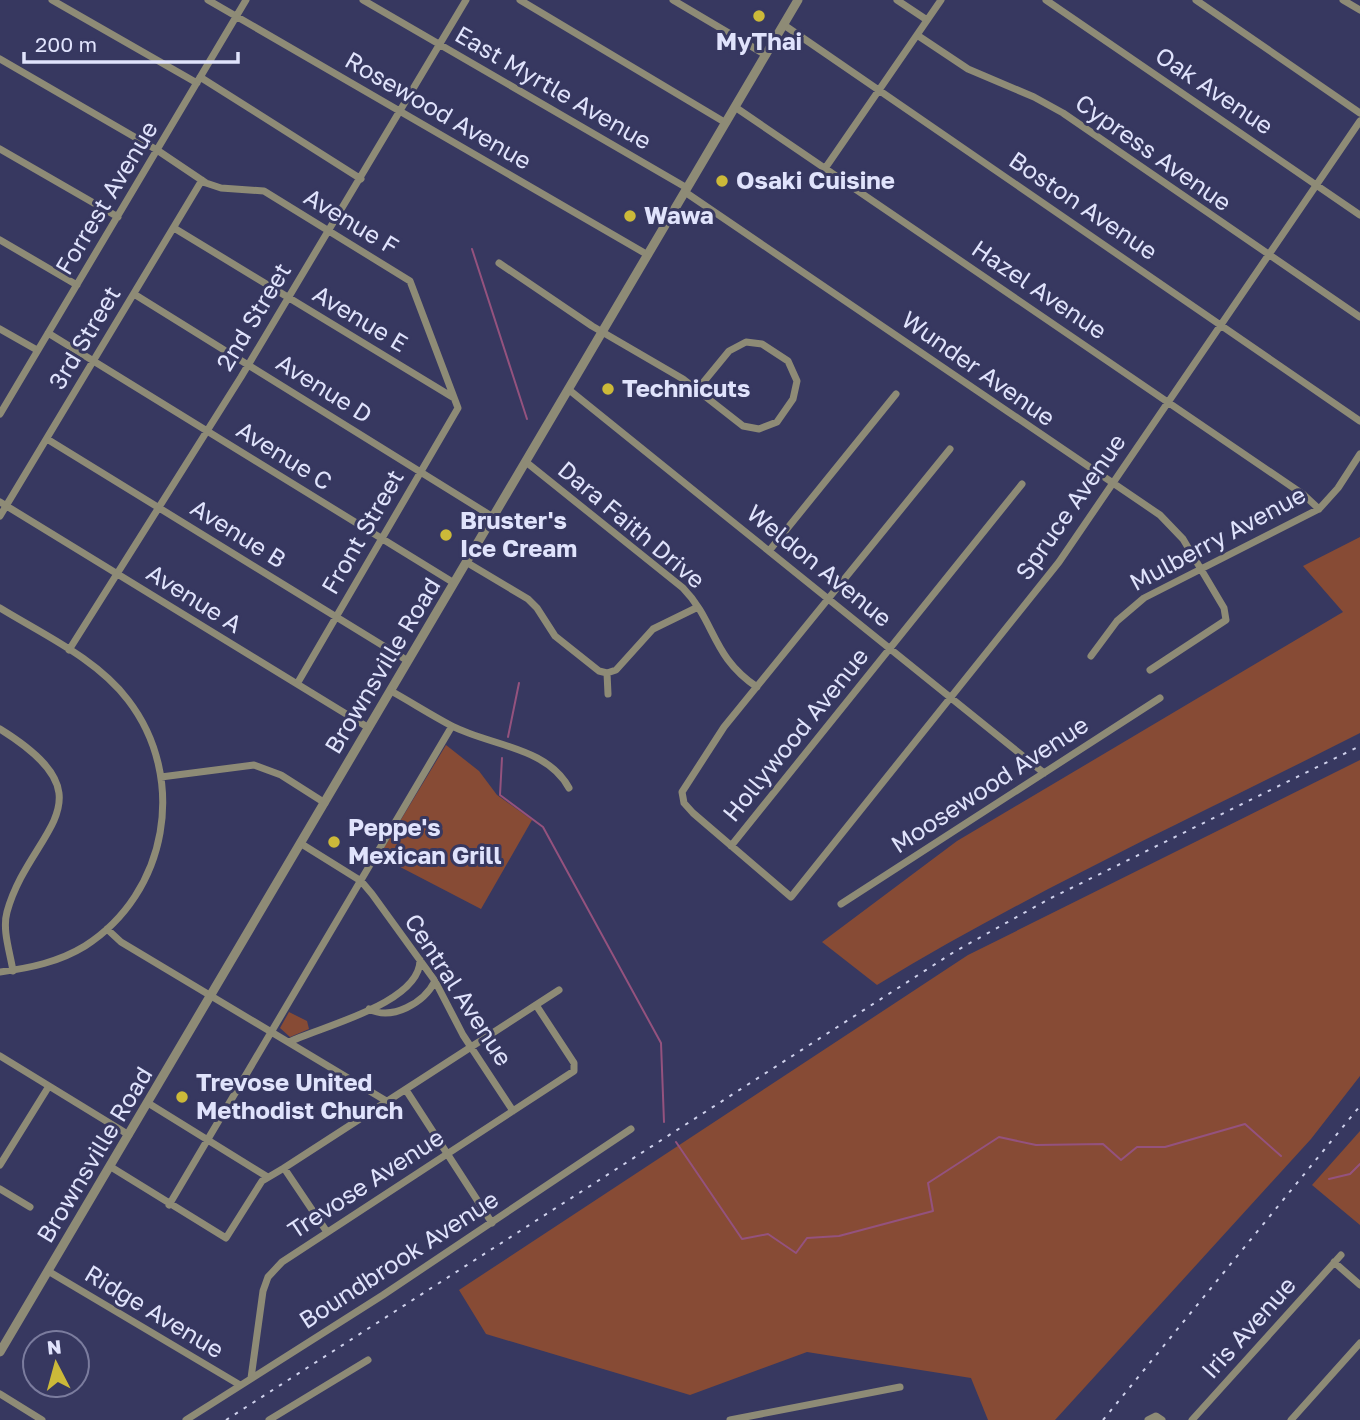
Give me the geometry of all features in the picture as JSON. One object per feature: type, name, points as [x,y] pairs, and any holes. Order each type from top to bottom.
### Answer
[{"type":"street","points":[[52,0],[199,80],[361,178]]},
{"type":"street","name":"Rosewood Avenue","points":[[208,0],[648,255]]},
{"type":"street","name":"Forrest Avenue","points":[[0,414],[246,0]]},
{"type":"street","name":"East Myrtle Avenue","points":[[363,0],[686,190]]},
{"type":"street","name":"2nd Street","points":[[69,650],[248,365],[466,0]]},
{"type":"street","points":[[520,0],[726,122]]},
{"type":"street","points":[[673,0],[766,55]]},
{"type":"street","name":"Brownsville Road","points":[[0,1352],[799,0]]},
{"type":"street","points":[[897,0],[927,20]]},
{"type":"street","points":[[826,167],[941,0]]},
{"type":"street","name":"Oak Avenue","points":[[1046,0],[1360,215]]},
{"type":"street","points":[[1196,0],[1360,113]]},
{"type":"street","points":[[1343,0],[1360,10]]},
{"type":"street","name":"Boston Avenue","points":[[784,25],[1360,421]]},
{"type":"street","name":"Cypress Avenue","points":[[917,35],[968,69],[1034,97],[1063,113],[1360,317]]},
{"type":"street","name":"Avenue F","points":[[0,59],[157,150],[202,180],[221,188],[264,191],[413,284],[455,398]]},
{"type":"street","name":"Hazel Avenue","points":[[735,107],[1304,495],[1319,509]]},
{"type":"street","name":"Spruce Avenue","points":[[731,846],[791,897],[1059,562],[1360,121]]},
{"type":"street","points":[[0,149],[118,217]]},
{"type":"street","name":"3rd Street","points":[[0,516],[3,503],[47,439],[202,180]]},
{"type":"street","name":"Wunder Avenue","points":[[686,190],[1172,525],[1201,568],[1227,616],[1224,623],[1150,670]]},
{"type":"street","name":"Avenue E","points":[[174,228],[455,398]]},
{"type":"street","points":[[0,240],[78,285]]},
{"type":"street","points":[[499,263],[602,332],[697,390],[738,423],[759,429],[772,426],[782,417],[795,394],[797,381],[788,361],[762,344],[746,342],[729,351],[697,390]]},
{"type":"street","name":"Avenue D","points":[[134,294],[493,517]]},
{"type":"street","points":[[0,329],[37,350]]},
{"type":"street","name":"Avenue C","points":[[48,333],[454,583]]},
{"type":"street","name":"Weldon Avenue","points":[[568,390],[1044,773]]},
{"type":"street","points":[[769,551],[897,394]]},
{"type":"street","name":"Front Street","points":[[297,684],[456,413],[455,398]]},
{"type":"street","name":"Avenue B","points":[[47,439],[408,661]]},
{"type":"street","points":[[731,846],[693,813],[682,798],[683,789],[712,744],[950,449]]},
{"type":"street","name":"Mulberry Avenue","points":[[1091,656],[1108,631],[1128,610],[1160,588],[1319,509],[1333,495],[1360,454]]},
{"type":"street","name":"Dara Faith Drive","points":[[526,462],[683,588],[698,607],[726,660],[757,687]]},
{"type":"street","name":"Hollywood Avenue","points":[[731,846],[1022,484]]},
{"type":"street","name":"Avenue A","points":[[3,503],[369,728]]},
{"type":"street","points":[[467,562],[528,599],[555,636],[599,671],[607,673],[616,670],[653,629],[698,607]]},
{"type":"street","points":[[0,608],[104,674],[130,702],[152,741],[161,777],[164,818],[155,859],[136,897],[107,929],[67,956],[41,966],[0,972]]},
{"type":"street","points":[[607,673],[608,694]]},
{"type":"street","points":[[391,691],[452,726],[547,762],[561,773],[569,788]]},
{"type":"street","name":"Moosewood Avenue","points":[[841,904],[1160,698]]},
{"type":"street","points":[[169,1205],[452,726]]},
{"type":"street","points":[[0,729],[28,746],[44,762],[54,780],[58,799],[55,822],[7,914],[13,971]]},
{"type":"street","points":[[161,777],[254,765],[281,775],[324,803]]},
{"type":"street","name":"Central Avenue","points":[[300,843],[361,881],[435,981],[471,1047],[513,1111]]},
{"type":"street","points":[[107,929],[121,942],[388,1101]]},
{"type":"street","points":[[289,1042],[309,1031],[335,1026],[403,989],[420,967],[420,960]]},
{"type":"street","points":[[369,1009],[384,1015],[397,1012],[431,989],[435,981]]},
{"type":"street","points":[[111,1167],[226,1238],[266,1176],[285,1168],[559,990]]},
{"type":"street","name":"Trevose Avenue","points":[[251,1378],[265,1284],[282,1262],[574,1071],[574,1063],[536,1005]]},
{"type":"street","points":[[0,1056],[129,1135]]},
{"type":"street","points":[[0,1165],[49,1086]]},
{"type":"street","points":[[406,1090],[492,1223]]},
{"type":"street","points":[[148,1103],[266,1176]]},
{"type":"street","name":"Boundbrook Avenue","points":[[186,1420],[492,1223],[631,1129]]},
{"type":"street","points":[[285,1168],[327,1232]]},
{"type":"street","points":[[0,1189],[30,1207]]},
{"type":"street","name":"Iris Avenue","points":[[1192,1420],[1340,1255]]},
{"type":"street","points":[[1334,1262],[1360,1285]]},
{"type":"street","name":"Ridge Avenue","points":[[48,1271],[240,1385]]},
{"type":"street","points":[[1291,1420],[1360,1343]]},
{"type":"street","points":[[269,1420],[368,1360]]},
{"type":"street","points":[[730,1420],[759,1417],[900,1387]]},
{"type":"street","points":[[0,1394],[42,1420]]},
{"type":"shaded area","points":[[1360,537],[1360,733],[1055,885],[877,985],[822,942],[957,841],[1343,612],[1303,566]]},
{"type":"shaded area","points":[[446,745],[479,771],[497,795],[532,820],[481,909],[379,856]]},
{"type":"shaded area","points":[[1360,760],[1360,1076],[1311,1139],[1055,1420],[988,1420],[971,1378],[807,1352],[690,1395],[486,1334],[459,1290],[968,955]]},
{"type":"shaded area","points":[[289,1012],[307,1021],[309,1029],[290,1037],[280,1028]]},
{"type":"shaded area","points":[[1360,1131],[1360,1225],[1312,1185]]},
{"type":"waterway","points":[[472,249],[527,419]]},
{"type":"waterway","points":[[508,737],[519,683]]},
{"type":"waterway","points":[[502,758],[500,795],[543,827],[661,1043],[664,1122]]},
{"type":"waterway","points":[[676,1142],[742,1239],[768,1234],[796,1253],[807,1238],[839,1236],[933,1211],[928,1183],[999,1137],[1036,1145],[1103,1144],[1121,1160],[1137,1147],[1165,1147],[1245,1124],[1281,1156]]},
{"type":"waterway","points":[[1329,1179],[1350,1174],[1360,1164]]},
{"type":"railway","points":[[226,1420],[954,952],[1049,899],[1360,746]]},
{"type":"railway","points":[[1103,1420],[1360,1106]]},
{"type":"place","name":"MyThai","points":[[759,16]]},
{"type":"place","name":"Osaki Cuisine","points":[[722,181]]},
{"type":"place","name":"Wawa","points":[[630,216]]},
{"type":"place","name":"Technicuts","points":[[608,389]]},
{"type":"place","name":"Bruster's Ice Cream","points":[[446,535]]},
{"type":"place","name":"Peppe's Mexican Grill","points":[[334,842]]},
{"type":"place","name":"Trevose United Methodist Church","points":[[182,1097]]}]
